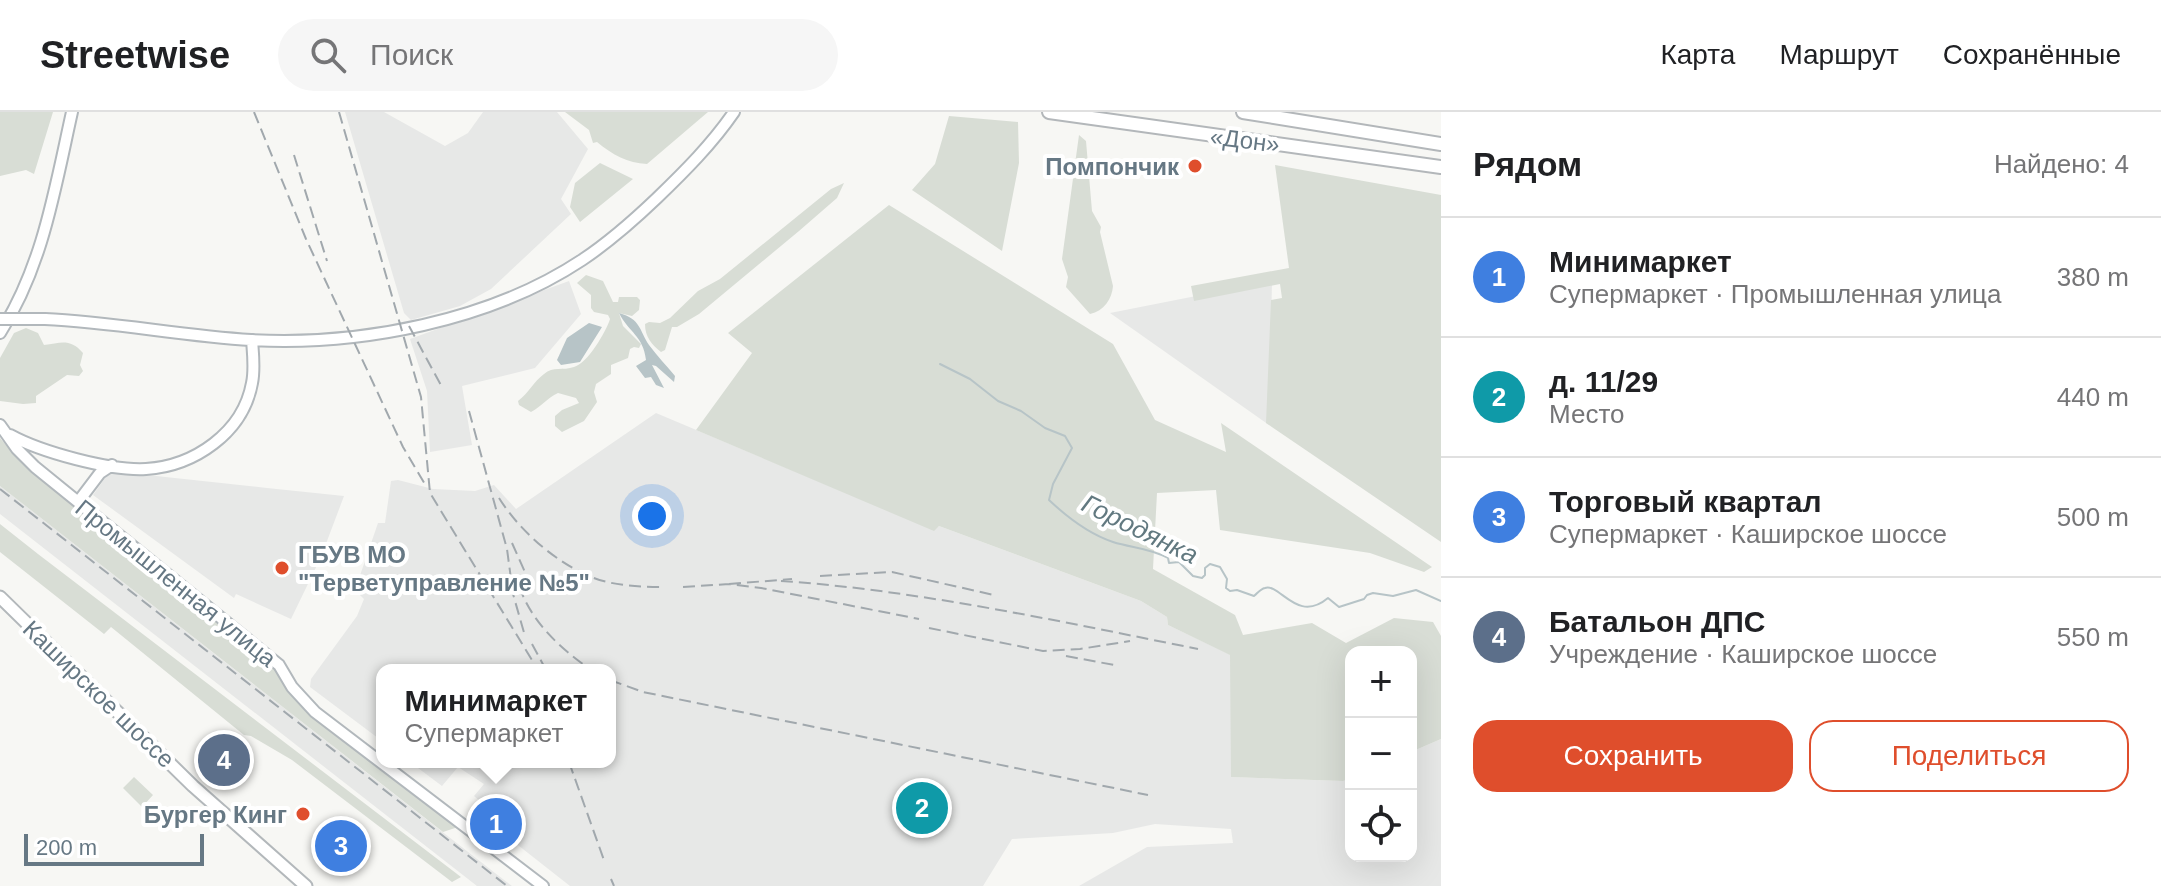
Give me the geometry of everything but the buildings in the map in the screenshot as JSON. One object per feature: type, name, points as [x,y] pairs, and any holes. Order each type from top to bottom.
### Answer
[{"type":"highway","name":"«Дон»","points":[[1049,112],[1441,167]]},
{"type":"highway","name":"«Дон»","points":[[1243,112],[1441,144]]},
{"type":"main road","name":"Каширское шоссе","points":[[0,597],[193,786],[306,886]]},
{"type":"main road","name":"Каширское шоссе","points":[[0,606],[187,790],[294,886]]},
{"type":"street","points":[[0,333],[26,284],[39,251],[72,112]]},
{"type":"street","points":[[0,319],[45,319],[252,340],[352,337],[402,331],[476,310],[537,285],[595,251],[632,222],[675,181],[717,136],[734,112]]},
{"type":"street","points":[[2,429],[38,448],[112,465],[143,469],[186,460],[216,442],[240,415],[253,373],[252,340]]},
{"type":"street","name":"Промышленная улица","points":[[2,429],[22,455],[279,665],[292,687],[315,712],[376,759]]},
{"type":"street","points":[[78,502],[100,473],[112,465]]},
{"type":"street","name":"Промышленная улица","points":[[388,768],[543,886]]},
{"type":"shaded area","points":[[0,112],[53,112],[34,174],[26,170],[0,176]]},
{"type":"shaded area","points":[[345,112],[384,112],[445,146],[468,133],[483,112],[557,112],[588,149],[561,199],[571,214],[491,289],[460,306],[411,320],[404,313]]},
{"type":"shaded area","points":[[565,112],[708,112],[647,164],[627,160],[597,142],[593,143],[589,130]]},
{"type":"shaded area","points":[[949,116],[1018,122],[1019,163],[1002,251],[912,190],[935,164]]},
{"type":"shaded area","points":[[1079,135],[1086,141],[1092,211],[1101,227],[1113,286],[1106,304],[1090,314],[1066,287],[1068,277],[1062,259]]},
{"type":"shaded area","points":[[600,163],[633,179],[580,222],[570,207],[575,183]]},
{"type":"shaded area","points":[[1275,165],[1441,195],[1441,542],[1266,423],[1271,300],[1282,298],[1280,284],[1194,301],[1191,286],[1289,268]]},
{"type":"shaded area","points":[[844,183],[837,198],[799,231],[699,314],[672,327],[665,350],[661,352],[652,343],[645,324],[660,323],[670,318],[698,291],[720,279],[831,189]]},
{"type":"shaded area","points":[[889,205],[1113,344],[1155,420],[1226,452],[1221,423],[1432,567],[1424,572],[1370,553],[1220,530],[1216,490],[1157,493],[1153,569],[1235,615],[1243,635],[1312,623],[1346,643],[1394,618],[1433,622],[1441,636],[1441,739],[1417,749],[1417,646],[1345,646],[1345,780],[1231,777],[1230,655],[1168,625],[1167,617],[1141,601],[939,526],[934,531],[696,430],[752,353],[728,333]]},
{"type":"shaded area","points":[[586,275],[603,281],[613,302],[618,302],[619,297],[637,297],[640,300],[639,310],[632,316],[619,313],[623,326],[641,344],[639,348],[630,349],[628,358],[611,365],[611,374],[596,384],[594,392],[597,402],[584,421],[562,432],[555,426],[555,416],[579,403],[576,398],[558,393],[531,412],[519,405],[518,401],[547,372],[579,365],[605,332],[610,319],[608,315],[594,312],[591,295],[577,283]]},
{"type":"shaded area","points":[[569,281],[581,314],[535,368],[462,386],[472,445],[430,452],[427,391],[410,339]]},
{"type":"shaded area","points":[[1272,281],[1269,425],[1110,313]]},
{"type":"shaded area","points":[[619,313],[636,322],[649,345],[675,376],[674,382],[652,365],[664,388],[656,385],[651,377],[645,378],[636,366],[646,360],[642,345]]},
{"type":"shaded area","points":[[589,323],[602,327],[580,362],[561,365],[557,360],[567,338]]},
{"type":"shaded area","points":[[26,328],[38,333],[44,345],[65,343],[78,348],[83,353],[80,365],[83,371],[79,376],[67,375],[36,396],[36,403],[0,401],[0,358],[14,333]]},
{"type":"shaded area","points":[[656,413],[934,530],[939,526],[1141,601],[1167,617],[1168,625],[1231,655],[1231,777],[1345,780],[1345,862],[1417,862],[1417,749],[1441,739],[1441,886],[1079,886],[1147,847],[1233,843],[1231,829],[1155,824],[1113,833],[1012,839],[983,886],[570,886],[514,842],[525,826],[487,807],[474,796],[484,784],[460,768],[616,768],[616,664],[376,664],[376,736],[310,687],[311,679],[357,616],[364,599],[355,590],[378,523],[385,523],[391,481],[433,489],[475,491],[494,485],[516,509]]},
{"type":"shaded area","points":[[0,438],[18,459],[276,667],[299,696],[376,759],[376,768],[386,768],[458,827],[443,832],[0,486]]},
{"type":"shaded area","points":[[110,471],[344,496],[321,557],[291,619],[236,594],[234,598],[93,495]]},
{"type":"shaded area","points":[[0,486],[512,886],[477,886],[0,514]]},
{"type":"shaded area","points":[[0,524],[461,877],[452,882],[292,760],[244,735],[111,627],[104,634],[0,552]]},
{"type":"shaded area","points":[[418,768],[457,768],[442,786]]},
{"type":"shaded area","points":[[134,777],[153,795],[142,807],[123,788]]},
{"type":"waterway","name":"Городянка","points":[[940,364],[970,379],[998,401],[1065,436],[1072,448],[1053,484],[1049,500],[1063,513],[1104,539],[1154,552],[1168,558],[1169,563],[1179,562],[1193,576],[1202,578],[1210,564],[1220,567],[1227,579],[1226,588],[1230,591],[1237,590],[1254,596],[1263,589],[1271,588],[1290,601],[1307,607],[1328,598],[1339,607],[1373,593],[1393,596],[1416,590],[1441,601]]},
{"type":"railway","points":[[254,112],[306,239],[403,447],[426,486]]},
{"type":"railway","points":[[339,112],[421,397],[430,493],[532,660]]},
{"type":"railway","points":[[294,155],[327,261]]},
{"type":"railway","points":[[409,326],[443,389]]},
{"type":"railway","points":[[469,411],[507,549],[513,594],[525,636]]},
{"type":"railway","points":[[0,489],[507,886]]},
{"type":"railway","points":[[499,498],[538,543],[576,570],[617,584],[664,587]]},
{"type":"railway","points":[[512,543],[532,588]]},
{"type":"railway","points":[[820,576],[892,572],[994,595]]},
{"type":"railway","points":[[729,584],[792,579]]},
{"type":"railway","points":[[781,581],[937,599],[1198,649]]},
{"type":"railway","points":[[683,587],[729,584],[761,588],[919,619]]},
{"type":"railway","points":[[519,586],[531,612],[548,634],[583,664]]},
{"type":"railway","points":[[929,628],[1043,651],[1130,641]]},
{"type":"railway","points":[[532,644],[543,664]]},
{"type":"railway","points":[[1066,656],[1114,665]]},
{"type":"railway","points":[[616,682],[643,692],[1148,795]]},
{"type":"railway","points":[[571,768],[605,863]]},
{"type":"railway","points":[[611,879],[614,886]]},
{"type":"place","name":"Помпончик","points":[[1195,166]]},
{"type":"place","name":"ГБУВ МО \"Терветуправление №5\"","points":[[282,568]]},
{"type":"place","name":"Батальон ДПС","points":[[224,760]]},
{"type":"place","name":"д. 11/29","points":[[922,808]]},
{"type":"place","name":"Бургер Кинг","points":[[303,814]]},
{"type":"place","name":"Минимаркет","points":[[496,824]]},
{"type":"place","name":"Торговый квартал","points":[[341,846]]}]
